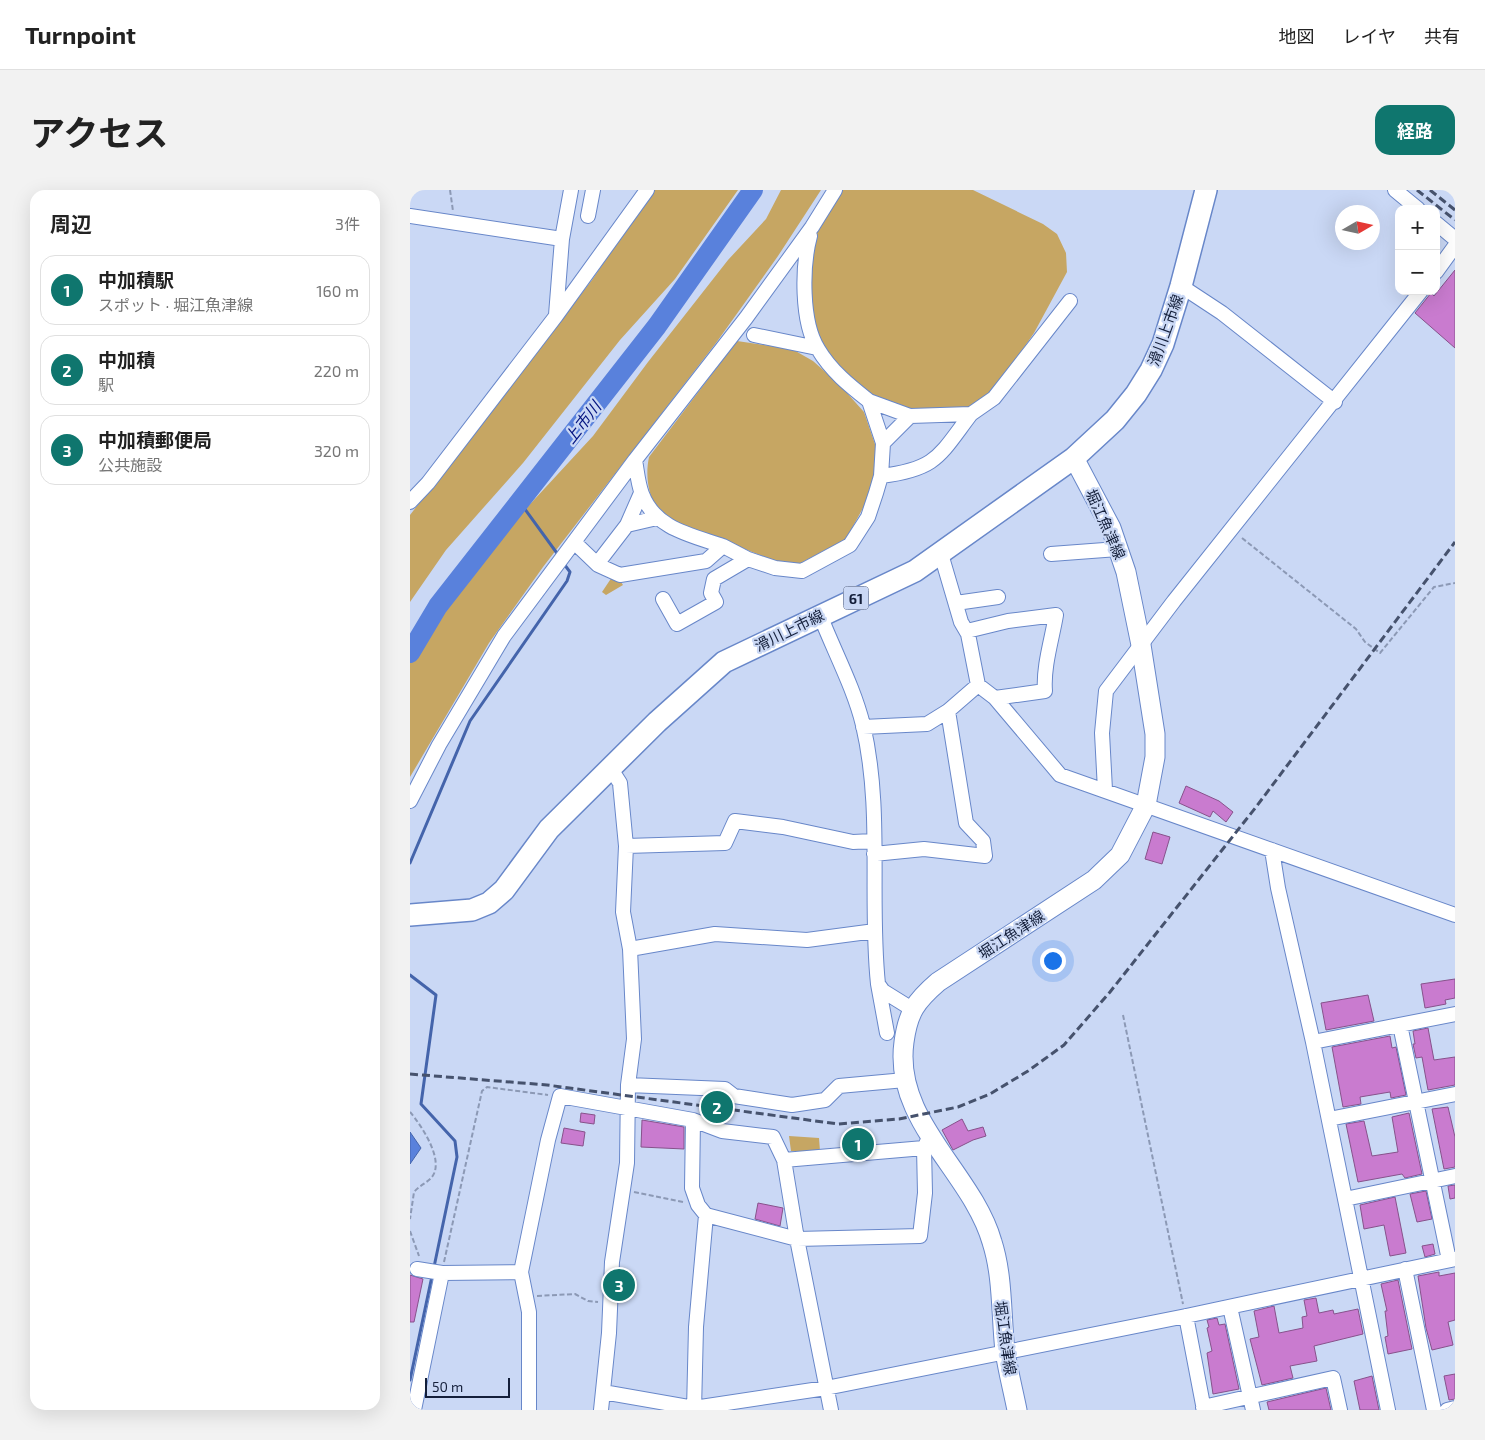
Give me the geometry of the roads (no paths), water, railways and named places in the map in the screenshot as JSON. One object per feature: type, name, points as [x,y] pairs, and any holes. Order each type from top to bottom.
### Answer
[{"type":"main road","name":"滑川上市線","points":[[410,915],[472,910],[489,904],[504,890],[549,829],[612,769],[657,722],[724,662],[915,570],[941,554],[1074,458],[1115,420],[1136,394],[1151,370],[1163,344],[1181,286],[1206,190]]},
{"type":"main road","name":"堀江魚津線","points":[[1018,1410],[1006,1353],[993,1242],[985,1222],[970,1196],[927,1142],[905,1080],[902,1056],[912,1009],[921,996],[938,982],[1094,880],[1120,855],[1146,805],[1155,757],[1155,734],[1141,645],[1126,572],[1111,528],[1074,458]]},
{"type":"street","points":[[556,316],[562,239],[571,190]]},
{"type":"street","points":[[588,216],[593,190]]},
{"type":"street","points":[[410,502],[428,483],[556,316],[647,190]]},
{"type":"street","points":[[410,801],[439,745],[504,636],[635,460],[746,318],[812,227],[836,190]]},
{"type":"street","points":[[1395,190],[1413,205]]},
{"type":"street","points":[[410,216],[562,239]]},
{"type":"street","points":[[812,227],[805,254],[803,283],[809,322],[817,348],[838,376],[869,401],[910,416],[971,414]]},
{"type":"street","points":[[1440,227],[1455,238]]},
{"type":"street","points":[[1440,267],[1455,246]]},
{"type":"street","points":[[1181,286],[1222,313],[1335,402]]},
{"type":"street","points":[[1105,790],[1102,732],[1106,691],[1274,475],[1335,402],[1418,295]]},
{"type":"street","points":[[881,476],[910,472],[926,466],[941,454],[971,414],[994,398],[1070,301]]},
{"type":"street","points":[[754,336],[817,348]]},
{"type":"street","points":[[635,460],[641,493],[651,512],[670,528],[722,546],[748,559],[775,568],[802,571],[850,545],[868,517],[881,476],[883,443],[869,401]]},
{"type":"street","points":[[883,443],[910,416]]},
{"type":"street","points":[[597,564],[627,525],[641,493]]},
{"type":"street","points":[[627,525],[657,518]]},
{"type":"street","points":[[574,542],[597,564],[620,575],[706,561],[722,546]]},
{"type":"street","points":[[1051,554],[1118,549]]},
{"type":"street","points":[[941,554],[966,631],[978,685],[995,698],[1060,775],[1455,915]]},
{"type":"street","points":[[663,599],[677,624],[716,602],[711,594],[714,579],[748,559]]},
{"type":"street","points":[[956,603],[998,597]]},
{"type":"street","points":[[820,615],[863,727],[871,784],[878,984],[887,1033]]},
{"type":"street","points":[[966,631],[1008,621],[1056,615],[1049,659],[1044,676],[1045,691],[995,698]]},
{"type":"street","points":[[863,727],[927,724],[948,711],[978,685]]},
{"type":"street","points":[[626,846],[725,843],[734,820],[783,827],[874,847],[924,849],[985,856],[983,841],[966,823],[948,711]]},
{"type":"street","points":[[601,1410],[612,1262],[627,1164],[628,1085],[634,1039],[630,949],[623,912],[626,846],[620,783],[612,769]]},
{"type":"street","points":[[1272,850],[1278,888],[1313,1042],[1388,1410]]},
{"type":"street","points":[[630,949],[715,934],[807,940],[875,931]]},
{"type":"street","points":[[878,984],[883,991],[912,1009]]},
{"type":"street","points":[[1313,1042],[1455,1014]]},
{"type":"street","points":[[603,1392],[694,1409],[826,1388],[1006,1353],[1452,1260],[1432,1180],[1400,1025]]},
{"type":"street","points":[[628,1085],[725,1089],[734,1096],[792,1105],[825,1100],[839,1086],[905,1080]]},
{"type":"street","points":[[1329,1119],[1455,1094]]},
{"type":"street","points":[[528,1410],[529,1312],[521,1272],[548,1140],[560,1096],[693,1120],[722,1131],[773,1137],[784,1160],[797,1239],[831,1410]]},
{"type":"street","points":[[693,1120],[692,1188],[702,1210],[694,1409]]},
{"type":"street","points":[[702,1210],[797,1239],[920,1236],[925,1193],[927,1142],[784,1160]]},
{"type":"street","points":[[1345,1199],[1455,1176]]},
{"type":"street","points":[[417,1269],[442,1273],[521,1272]]},
{"type":"street","points":[[1405,1269],[1434,1410]]},
{"type":"street","points":[[414,1410],[442,1273]]},
{"type":"street","points":[[1230,1307],[1251,1403]]},
{"type":"street","points":[[1186,1316],[1204,1409],[1251,1403],[1333,1378],[1340,1410]]},
{"type":"street","points":[[1447,1410],[1455,1408]]},
{"type":"water","points":[[410,1132],[421,1148],[410,1164]]},
{"type":"waterway","name":"上市川","points":[[410,653],[438,606],[657,326],[753,190]]},
{"type":"waterway","points":[[519,501],[559,556]]},
{"type":"waterway","points":[[410,863],[470,721],[567,581],[570,572],[564,564]]},
{"type":"waterway","points":[[410,975],[436,995],[421,1104],[455,1141],[457,1157],[434,1267]]},
{"type":"waterway","points":[[410,1380],[432,1276]]},
{"type":"railway","points":[[1417,190],[1455,220]]},
{"type":"railway","points":[[1430,190],[1455,210]]},
{"type":"railway","points":[[410,1074],[547,1085],[838,1124],[899,1119],[958,1107],[990,1094],[1028,1071],[1064,1045],[1110,992],[1256,807],[1455,542]]},
{"type":"place","name":"中加積","points":[[717,1107]]},
{"type":"place","name":"中加積駅","points":[[858,1144]]},
{"type":"place","name":"中加積郵便局","points":[[619,1285]]}]
